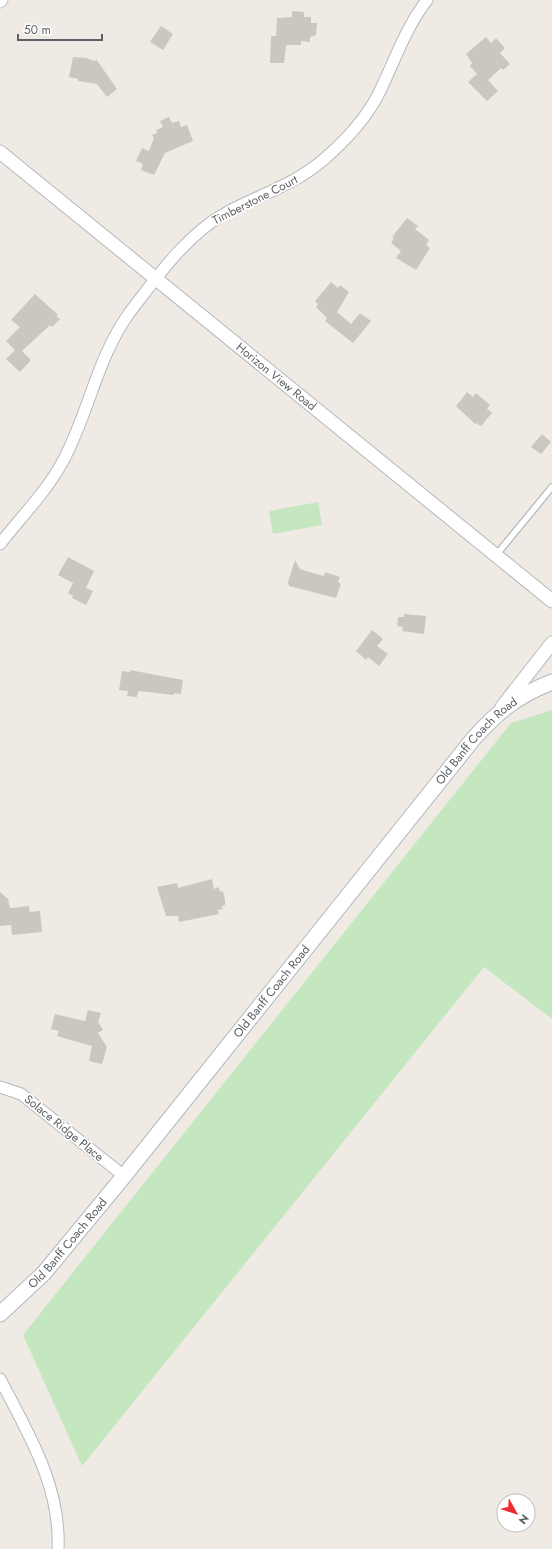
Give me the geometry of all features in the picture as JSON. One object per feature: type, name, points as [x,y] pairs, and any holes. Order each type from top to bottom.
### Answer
[{"type":"main road","name":"Old Banff Coach Road","points":[[0,1314],[44,1273],[124,1176],[442,776],[499,712],[528,692],[552,682]]},
{"type":"street","name":"Timberstone Court","points":[[0,544],[53,478],[63,462],[103,361],[117,332],[130,313],[195,235],[214,220],[228,212],[297,180],[323,161],[342,143],[362,120],[377,96],[413,18],[427,0]]},
{"type":"street","name":"Horizon View Road","points":[[0,152],[497,554],[552,601]]},
{"type":"street","points":[[499,712],[552,642]]},
{"type":"street","name":"Solace Ridge Place","points":[[0,1087],[21,1094],[124,1176]]},
{"type":"street","points":[[0,1379],[42,1463],[53,1496],[59,1528],[58,1549]]},
{"type":"lane","points":[[497,554],[552,487]]},
{"type":"green space","points":[[318,502],[322,525],[273,534],[269,511]]},
{"type":"green space","points":[[552,710],[552,1019],[484,967],[82,1466],[23,1335],[511,723]]},
{"type":"building","points":[[292,11],[304,12],[304,17],[311,17],[311,23],[317,23],[316,35],[310,37],[310,42],[301,41],[301,45],[286,45],[284,63],[270,63],[271,36],[276,36],[277,18],[292,17]]},
{"type":"building","points":[[161,26],[173,34],[163,50],[150,42]]},
{"type":"building","points":[[486,37],[491,43],[496,38],[505,48],[500,53],[510,64],[503,70],[501,68],[488,80],[498,91],[487,101],[468,82],[477,74],[470,66],[472,63],[466,54]]},
{"type":"building","points":[[73,57],[86,58],[95,61],[96,59],[117,89],[107,97],[97,84],[78,81],[78,79],[69,77]]},
{"type":"building","points":[[169,117],[172,123],[179,121],[181,127],[187,125],[193,141],[165,153],[154,175],[141,170],[143,164],[136,161],[142,148],[149,151],[154,138],[152,135],[157,133],[156,130],[163,127],[160,121]]},
{"type":"building","points":[[407,218],[418,226],[415,229],[429,240],[426,245],[430,248],[416,270],[396,258],[401,251],[391,243],[394,238],[392,237]]},
{"type":"building","points":[[331,282],[338,288],[340,285],[349,292],[337,312],[351,324],[360,313],[371,321],[353,343],[325,321],[327,318],[316,307],[318,304],[315,301]]},
{"type":"building","points":[[35,294],[58,315],[56,316],[60,319],[52,327],[50,325],[22,351],[31,360],[20,372],[6,359],[15,350],[6,341],[20,327],[11,320]]},
{"type":"building","points":[[467,392],[473,397],[476,393],[490,405],[487,409],[492,413],[481,426],[476,423],[475,424],[456,406]]},
{"type":"building","points":[[542,434],[551,442],[541,454],[531,447]]},
{"type":"building","points":[[68,557],[94,571],[86,588],[93,591],[86,605],[72,598],[73,596],[68,593],[73,583],[58,575]]},
{"type":"building","points":[[295,560],[300,569],[324,576],[325,572],[340,577],[338,582],[341,584],[336,598],[289,586],[288,582]]},
{"type":"building","points":[[404,614],[426,616],[424,634],[402,631],[403,627],[397,626],[398,617],[404,617]]},
{"type":"building","points":[[372,630],[383,639],[377,646],[388,654],[379,666],[368,657],[366,660],[356,651]]},
{"type":"building","points":[[130,670],[183,680],[181,694],[174,693],[174,695],[138,691],[137,697],[127,696],[128,691],[119,690],[122,671],[130,672]]},
{"type":"building","points":[[212,879],[214,889],[219,887],[220,892],[223,891],[225,900],[225,905],[222,906],[223,909],[218,910],[219,914],[179,922],[178,916],[166,916],[157,887],[177,883],[178,888]]},
{"type":"building","points":[[0,892],[8,899],[10,908],[29,906],[30,912],[40,911],[42,932],[12,935],[11,925],[0,926]]},
{"type":"building","points":[[88,1010],[101,1013],[98,1022],[103,1030],[98,1033],[107,1047],[102,1064],[89,1061],[92,1046],[57,1036],[59,1031],[51,1029],[55,1014],[85,1021]]}]
